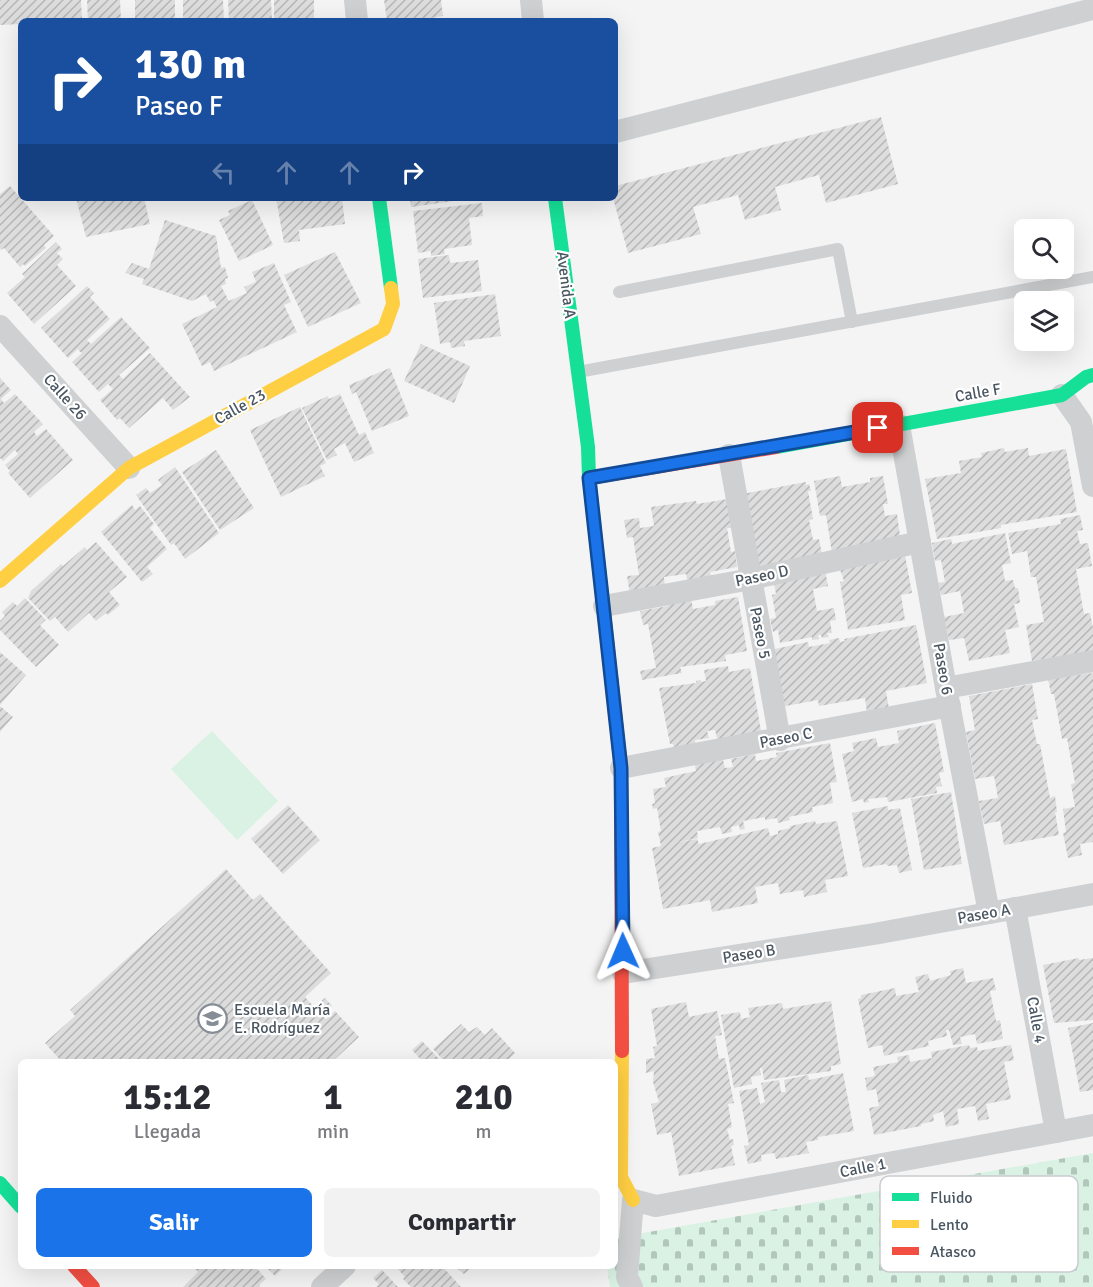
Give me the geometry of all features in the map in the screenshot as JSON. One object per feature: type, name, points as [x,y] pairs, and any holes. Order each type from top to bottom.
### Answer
[{"type":"street","points":[[355,0],[357,18]]},
{"type":"street","points":[[531,0],[533,18]]},
{"type":"street","points":[[618,131],[1093,9]]},
{"type":"street","name":"Calle 23","points":[[0,581],[129,468],[384,329],[393,304],[379,201]]},
{"type":"street","name":"Avenida A","points":[[555,201],[588,447],[589,478]]},
{"type":"street","name":"Calle 26","points":[[0,326],[129,468]]},
{"type":"street","points":[[1093,375],[1086,377],[1062,394],[1081,422],[1093,486]]},
{"type":"street","name":"Calle F","points":[[589,478],[899,425],[1062,394]]},
{"type":"street","name":"Paseo 6","points":[[899,425],[989,913]]},
{"type":"street","name":"Paseo 5","points":[[729,455],[780,740]]},
{"type":"street","points":[[589,478],[621,768],[623,974],[621,1177],[633,1200],[627,1277],[633,1287]]},
{"type":"street","name":"Paseo D","points":[[604,606],[750,579],[920,542]]},
{"type":"street","name":"Paseo C","points":[[621,768],[780,740],[1093,661]]},
{"type":"street","name":"Paseo A","points":[[874,934],[1093,894]]},
{"type":"street","name":"Calle 4","points":[[1015,908],[1056,1132]]},
{"type":"street","name":"Paseo B","points":[[623,974],[874,934]]},
{"type":"street","name":"Calle 1","points":[[633,1200],[656,1206],[1093,1125]]},
{"type":"street","points":[[0,1183],[18,1204]]},
{"type":"street","points":[[77,1269],[93,1287]]},
{"type":"street","points":[[322,1287],[342,1269]]},
{"type":"lane","points":[[619,292],[838,249],[852,322]]},
{"type":"lane","points":[[577,372],[1093,277]]},
{"type":"green space","points":[[212,731],[278,801],[237,840],[171,769]]},
{"type":"green space","points":[[1093,1153],[1093,1287],[610,1287],[607,1269],[618,1269],[618,1237],[880,1191],[880,1272],[1078,1272],[1078,1176],[964,1176]]},
{"type":"building","points":[[0,0],[81,0],[82,18],[18,18],[18,24],[0,25]]},
{"type":"building","points":[[87,0],[120,0],[121,18],[88,18]]},
{"type":"building","points":[[135,0],[175,0],[175,18],[135,18]]},
{"type":"building","points":[[183,0],[223,0],[224,18],[183,18]]},
{"type":"building","points":[[228,0],[271,0],[272,18],[229,18]]},
{"type":"building","points":[[274,0],[314,0],[314,18],[274,18]]},
{"type":"building","points":[[384,0],[441,0],[443,16],[387,18]]},
{"type":"building","points":[[881,117],[898,184],[826,203],[819,175],[775,187],[781,210],[745,220],[738,195],[693,207],[701,234],[628,253],[614,201],[618,201],[618,185]]},
{"type":"building","points":[[10,186],[18,195],[18,201],[23,201],[54,236],[44,245],[46,248],[25,266],[23,264],[20,267],[4,248],[1,250],[0,248],[0,194]]},
{"type":"building","points":[[77,201],[145,201],[150,224],[86,237]]},
{"type":"building","points":[[252,201],[273,245],[239,261],[219,220],[230,215],[228,211]]},
{"type":"building","points":[[277,201],[342,201],[345,224],[299,230],[300,241],[284,243]]},
{"type":"building","points":[[410,201],[454,201],[411,207]]},
{"type":"building","points":[[482,203],[483,216],[469,218],[472,245],[444,249],[445,254],[431,256],[431,251],[418,253],[413,211]]},
{"type":"building","points":[[165,220],[216,236],[221,268],[225,267],[228,278],[225,279],[226,284],[221,286],[229,301],[247,293],[244,287],[256,282],[252,272],[274,263],[291,302],[284,305],[297,332],[214,371],[210,362],[202,366],[182,324],[217,307],[213,300],[210,302],[206,294],[192,301],[142,284],[144,279],[125,273],[132,263],[149,269]]},
{"type":"building","points":[[56,242],[62,249],[57,253],[63,259],[57,265],[76,286],[34,324],[7,293],[25,277],[22,274]]},
{"type":"building","points":[[335,252],[361,303],[308,327],[284,275]]},
{"type":"building","points":[[449,255],[450,263],[478,260],[482,291],[423,298],[418,259]]},
{"type":"building","points":[[87,286],[94,293],[90,297],[110,319],[87,340],[91,344],[121,317],[150,348],[119,375],[123,379],[150,353],[190,397],[173,410],[163,398],[129,428],[120,418],[117,420],[100,400],[113,389],[108,384],[99,392],[72,362],[82,353],[78,349],[68,358],[41,328]]},
{"type":"building","points":[[495,294],[501,336],[464,341],[465,346],[451,348],[450,342],[440,344],[434,303]]},
{"type":"building","points":[[421,344],[470,366],[454,403],[404,381]]},
{"type":"building","points":[[390,368],[409,416],[372,431],[356,392],[352,394],[349,385]]},
{"type":"building","points":[[0,378],[11,390],[1,399],[4,403],[15,394],[43,424],[34,432],[37,436],[46,429],[73,460],[30,498],[8,473],[10,471],[5,465],[18,454],[15,450],[3,461],[0,458]]},
{"type":"building","points":[[340,394],[359,435],[365,432],[374,453],[354,462],[345,443],[334,449],[337,455],[327,460],[302,408],[328,396],[329,399]]},
{"type":"building","points":[[300,407],[326,463],[320,466],[325,476],[281,497],[250,430]]},
{"type":"building","points":[[1004,448],[1005,452],[1028,448],[1029,456],[1066,449],[1077,512],[937,539],[925,479],[961,473],[959,461],[982,457],[981,453]]},
{"type":"building","points":[[216,450],[254,508],[220,530],[182,472]]},
{"type":"building","points":[[175,467],[219,533],[185,559],[174,543],[171,545],[136,495],[146,488],[150,493],[162,485],[158,480]]},
{"type":"building","points":[[840,476],[842,487],[870,482],[870,478],[883,476],[888,504],[883,504],[885,516],[897,514],[901,543],[833,559],[826,515],[820,516],[814,481]]},
{"type":"building","points":[[806,482],[811,491],[808,491],[813,519],[809,520],[813,540],[819,539],[823,560],[752,575],[737,495]]},
{"type":"building","points":[[728,499],[732,528],[727,528],[731,552],[735,551],[737,567],[710,572],[712,581],[688,584],[686,574],[664,577],[665,588],[630,594],[627,576],[639,575],[633,537],[627,538],[624,520],[639,518],[640,528],[654,526],[651,507]]},
{"type":"building","points":[[132,505],[135,510],[140,506],[154,524],[150,528],[167,549],[147,567],[153,574],[142,582],[101,532]]},
{"type":"building","points":[[1080,515],[1083,530],[1077,531],[1080,544],[1088,543],[1092,566],[1076,569],[1084,614],[1090,613],[1093,628],[1093,651],[1032,661],[1026,625],[1044,622],[1036,577],[1031,577],[1027,551],[1012,554],[1008,533],[1061,524],[1060,519]]},
{"type":"building","points":[[1005,533],[1011,563],[1002,565],[1005,581],[1013,580],[1015,588],[1018,588],[1020,603],[1014,604],[1019,627],[1005,630],[1010,653],[969,661],[964,638],[949,640],[944,617],[964,613],[960,591],[941,595],[938,583],[945,582],[941,560],[935,561],[932,543],[951,539],[952,544]]},
{"type":"building","points":[[96,542],[127,577],[109,592],[120,605],[96,621],[89,613],[68,632],[55,617],[50,621],[28,598],[31,591],[61,564],[63,566],[85,547],[87,550]]},
{"type":"building","points":[[904,550],[912,593],[901,595],[905,620],[848,630],[840,582],[844,581],[838,564]]},
{"type":"building","points":[[824,565],[828,586],[813,589],[817,611],[834,608],[836,620],[830,621],[832,633],[827,633],[829,637],[822,638],[818,635],[819,639],[812,640],[812,637],[780,643],[778,630],[773,632],[770,619],[776,618],[772,595],[776,594],[774,584]]},
{"type":"building","points":[[738,597],[747,651],[725,655],[726,661],[680,667],[682,673],[642,680],[640,671],[656,668],[648,624],[643,625],[640,611],[691,599],[693,609],[715,605],[715,601]]},
{"type":"building","points":[[25,598],[46,620],[40,625],[59,645],[36,667],[0,630],[0,621],[5,616],[2,612],[13,602],[17,606]]},
{"type":"building","points":[[916,625],[927,683],[886,691],[889,709],[867,713],[865,698],[819,706],[818,700],[780,707],[770,650],[808,642],[809,647],[830,643],[829,640],[839,638],[840,642],[845,641],[844,639]]},
{"type":"building","points":[[0,652],[26,675],[0,705]]},
{"type":"building","points":[[728,666],[729,672],[750,668],[761,731],[718,742],[715,730],[707,731],[709,738],[695,740],[696,746],[674,750],[673,744],[670,744],[659,688],[706,681],[704,670]]},
{"type":"building","points":[[1093,673],[1093,842],[1080,844],[1082,855],[1068,858],[1063,833],[1066,832],[1063,809],[1075,807],[1071,784],[1075,783],[1067,738],[1062,739],[1054,694],[1051,694],[1048,679]]},
{"type":"building","points":[[1032,684],[1038,719],[1032,720],[1037,744],[1040,744],[1050,798],[1055,796],[1059,835],[1004,845],[1000,821],[984,824],[979,801],[998,798],[994,776],[975,779],[966,732],[975,730],[969,696]]},
{"type":"building","points":[[0,706],[13,717],[0,732]]},
{"type":"building","points":[[935,723],[944,772],[939,773],[942,786],[936,787],[937,793],[888,802],[887,797],[868,799],[869,802],[864,803],[863,799],[852,802],[842,754],[854,751],[852,743],[876,738],[878,747],[899,743],[897,731]]},
{"type":"building","points":[[830,743],[837,782],[830,783],[833,803],[812,807],[813,812],[789,817],[790,820],[778,823],[777,818],[765,820],[765,817],[743,821],[745,829],[740,830],[739,825],[731,827],[732,832],[722,834],[720,827],[697,831],[698,838],[674,843],[697,839],[699,844],[768,828],[770,836],[790,826],[815,821],[816,824],[837,821],[848,876],[825,880],[827,892],[804,897],[803,890],[780,894],[778,883],[755,887],[758,903],[712,912],[710,900],[663,909],[652,848],[661,846],[658,832],[661,831],[657,808],[653,809],[652,804],[655,803],[653,789],[666,787],[664,778],[696,771],[694,761],[722,756],[725,768],[733,767],[731,759],[755,754],[756,761],[777,757],[776,753]]},
{"type":"building","points":[[951,792],[962,864],[924,870],[911,799]]},
{"type":"building","points":[[288,805],[320,840],[283,874],[251,839]]},
{"type":"building","points":[[888,806],[888,810],[900,808],[912,870],[899,873],[897,865],[888,866],[886,864],[863,868],[852,813]]},
{"type":"building","points":[[226,869],[253,900],[260,894],[331,973],[305,997],[314,1007],[325,998],[332,1006],[321,1015],[326,1019],[335,1011],[359,1037],[335,1059],[59,1059],[45,1043],[75,1016],[70,1010]]},
{"type":"building","points":[[1079,958],[1079,960],[1093,958],[1093,1020],[1054,1023],[1043,965]]},
{"type":"building","points":[[963,968],[966,983],[993,978],[996,990],[990,991],[996,1021],[1000,1020],[1003,1039],[977,1044],[975,1034],[960,1037],[962,1044],[953,1045],[949,1030],[946,1030],[947,1036],[928,1041],[929,1046],[884,1056],[882,1045],[868,1048],[858,999],[861,995],[895,988],[896,996],[919,992],[915,977],[928,974],[930,981],[951,975],[950,971]]},
{"type":"building","points":[[831,1001],[841,1064],[831,1066],[831,1071],[764,1080],[762,1068],[760,1068],[761,1075],[751,1077],[752,1084],[734,1088],[721,1015],[740,1012],[741,1019],[750,1017],[748,1008],[782,1003],[783,1009]]},
{"type":"building","points":[[686,1002],[689,1017],[717,1011],[722,1035],[715,1036],[719,1059],[725,1058],[734,1103],[728,1104],[732,1127],[727,1129],[730,1140],[733,1139],[734,1145],[731,1146],[735,1165],[679,1176],[671,1132],[657,1135],[651,1104],[659,1102],[653,1082],[654,1071],[646,1073],[646,1059],[655,1058],[653,1047],[657,1046],[651,1009]]},
{"type":"building","points":[[1093,1023],[1093,1090],[1080,1092],[1068,1028]]},
{"type":"building","points":[[461,1024],[469,1032],[477,1027],[485,1035],[492,1028],[515,1053],[509,1059],[442,1059],[433,1049]]},
{"type":"building","points":[[422,1041],[439,1059],[420,1059],[412,1050]]},
{"type":"building","points":[[969,1045],[970,1048],[977,1047],[978,1051],[1011,1045],[1014,1060],[1004,1062],[1011,1099],[986,1104],[989,1119],[978,1121],[975,1106],[957,1109],[959,1124],[946,1127],[943,1111],[933,1115],[934,1121],[921,1124],[921,1126],[874,1135],[869,1108],[879,1106],[876,1089],[867,1091],[865,1078],[875,1076],[873,1067],[898,1062],[897,1057],[909,1055],[910,1062],[932,1058],[931,1052]]},
{"type":"building","points":[[843,1073],[854,1131],[818,1137],[818,1140],[806,1142],[809,1153],[776,1159],[774,1153],[761,1155],[762,1161],[748,1164],[744,1146],[749,1145],[739,1091],[757,1088],[760,1104],[765,1102],[761,1083],[779,1080],[781,1092],[786,1092],[784,1080],[808,1075],[809,1080]]},
{"type":"building","points":[[196,1269],[258,1269],[266,1279],[260,1287],[183,1287],[198,1272]]},
{"type":"building","points":[[268,1269],[282,1269],[275,1276]]},
{"type":"building","points":[[398,1269],[445,1269],[461,1287],[411,1287],[403,1279],[405,1277]]},
{"type":"building","points":[[458,1269],[470,1269],[464,1274]]},
{"type":"building","points":[[382,1270],[398,1287],[376,1287],[379,1284],[373,1278]]},
{"type":"traffic: fast","points":[[379,201],[391,288]]},
{"type":"traffic: fast","points":[[555,201],[588,447],[589,478],[607,640]]},
{"type":"traffic: fast","points":[[776,447],[1062,395],[1086,377],[1093,375]]},
{"type":"traffic: fast","points":[[0,1183],[18,1204]]},
{"type":"traffic: slow","points":[[0,581],[129,468],[384,329],[393,304],[391,288]]},
{"type":"traffic: slow","points":[[622,1051],[621,1177],[633,1200]]},
{"type":"traffic: jam","points":[[589,478],[776,447]]},
{"type":"traffic: jam","points":[[607,640],[621,768],[622,1051]]},
{"type":"traffic: jam","points":[[77,1269],[93,1287]]},
{"type":"place","name":"Escuela María E. Rodríguez","points":[[213,1019]]},
{"type":"route","points":[[623,951],[621,768],[589,478],[878,428]]}]
